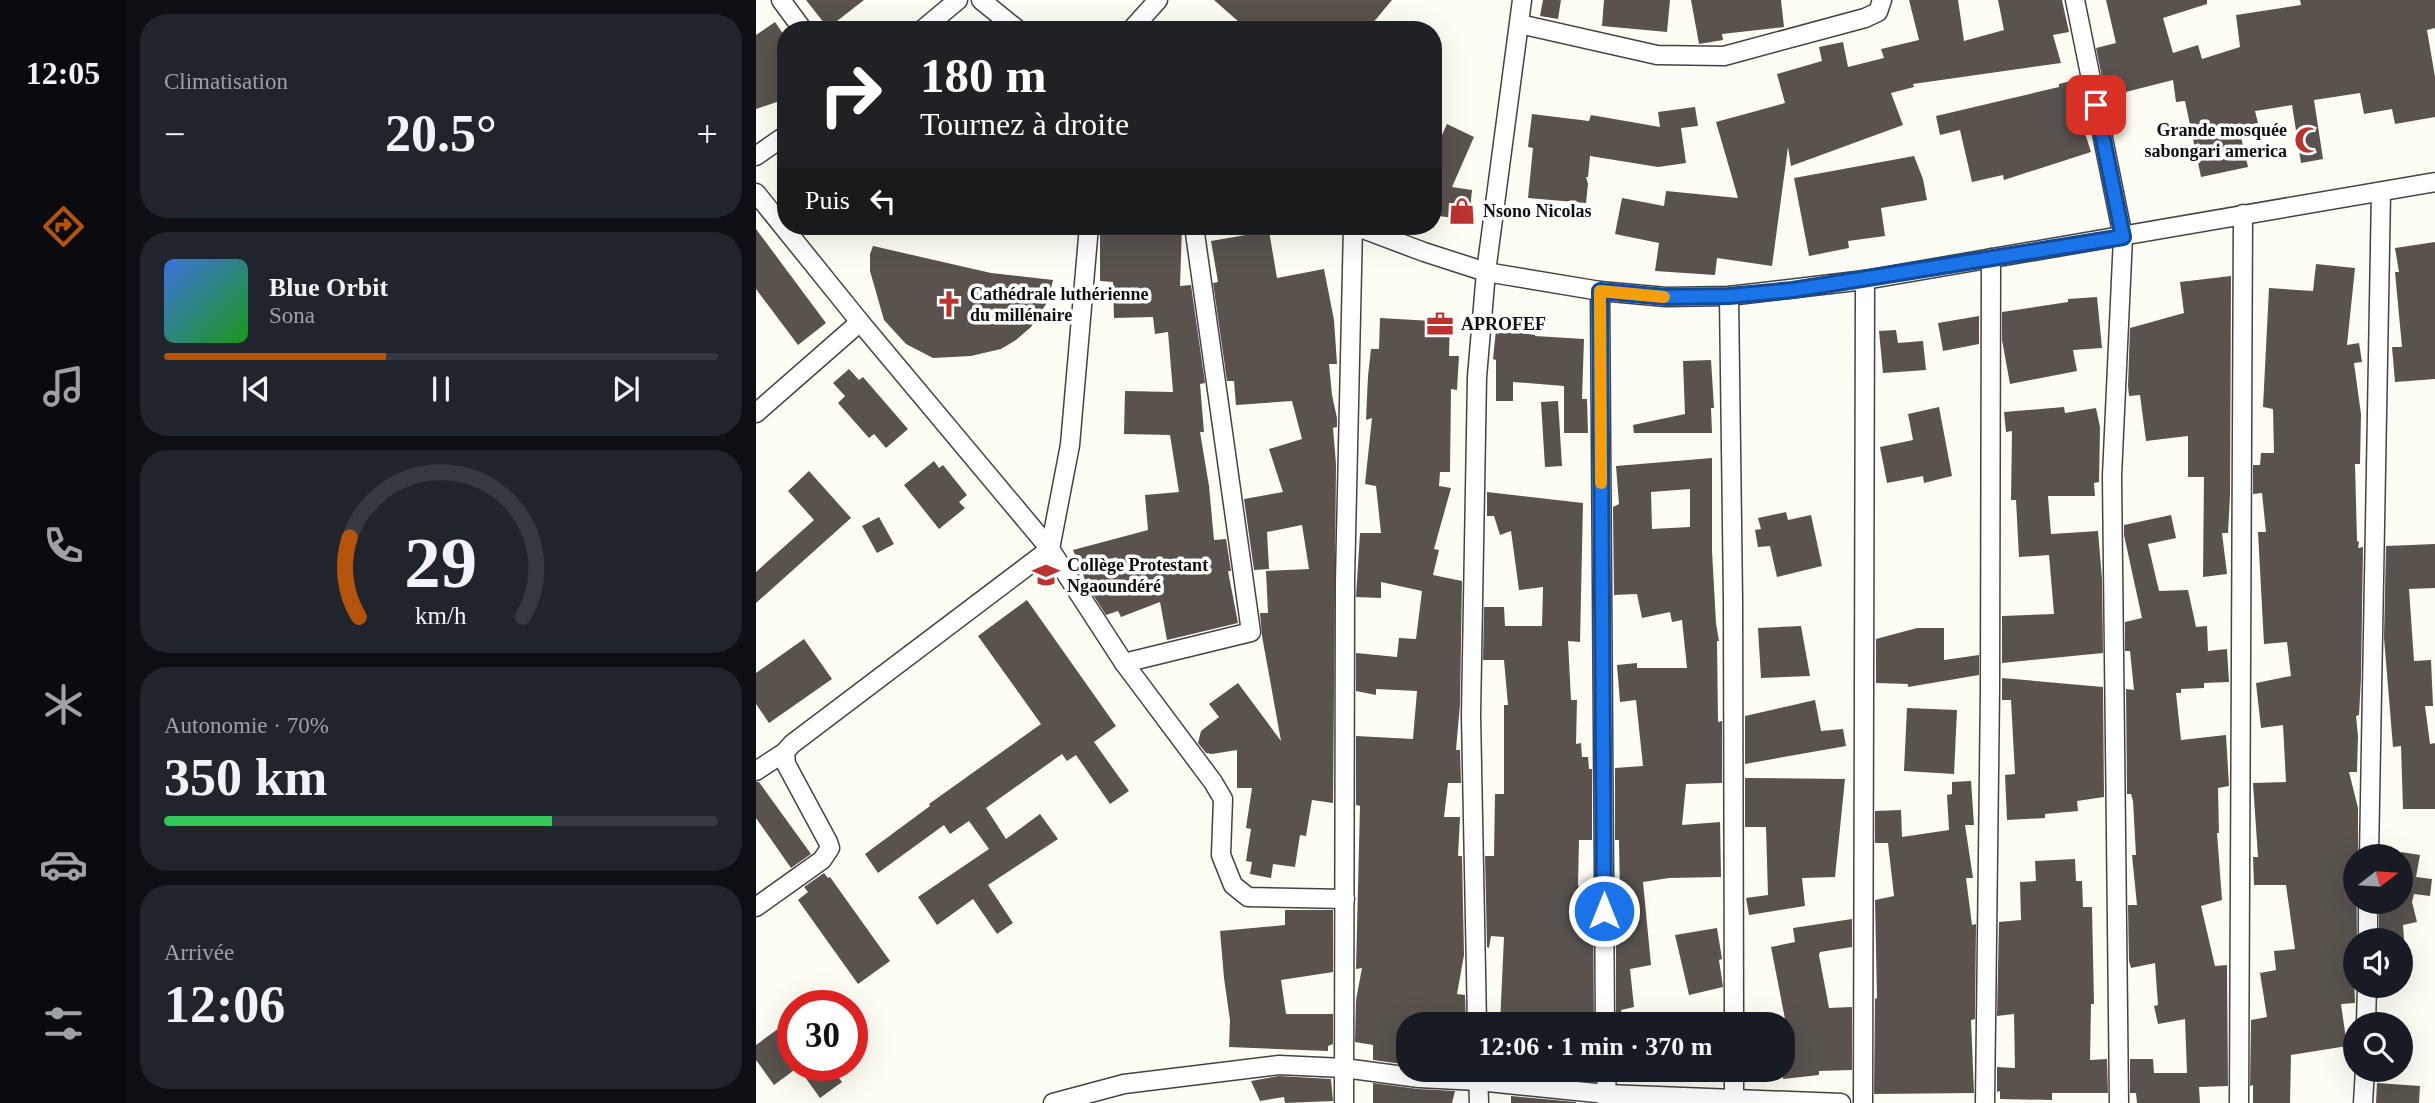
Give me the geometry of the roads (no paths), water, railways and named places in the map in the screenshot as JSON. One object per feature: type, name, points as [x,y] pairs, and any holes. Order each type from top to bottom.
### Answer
[{"type":"street","points":[[781,0],[796,21]]},
{"type":"street","points":[[933,21],[958,0]]},
{"type":"street","points":[[981,0],[1007,21]]},
{"type":"street","points":[[1139,21],[1158,0]]},
{"type":"street","points":[[1477,1012],[1471,715],[1476,377],[1486,272],[1522,0]]},
{"type":"street","points":[[1520,24],[1657,55],[1724,56],[1865,18],[1878,12],[1882,0]]},
{"type":"street","points":[[2075,0],[2123,237],[2112,476],[2119,1103]]},
{"type":"street","points":[[756,156],[777,141]]},
{"type":"street","points":[[1378,235],[1486,272],[1600,291],[1666,297],[1729,296],[1866,280],[2435,182]]},
{"type":"street","points":[[2369,844],[2381,192]]},
{"type":"street","points":[[756,193],[777,219]]},
{"type":"street","points":[[2239,1103],[2243,214]]},
{"type":"street","points":[[790,235],[1050,549],[1124,663],[1213,782],[1223,799],[1221,855],[1233,885],[1248,897],[1345,899]]},
{"type":"street","points":[[756,771],[785,752],[802,735],[1050,549],[1070,445],[1088,235]]},
{"type":"street","points":[[1124,663],[1251,632],[1195,235]]},
{"type":"street","points":[[1345,1103],[1345,581],[1354,235]]},
{"type":"street","points":[[1985,1103],[1991,258]]},
{"type":"street","points":[[1863,1103],[1866,280]]},
{"type":"street","points":[[1600,291],[1605,1012]]},
{"type":"street","points":[[1729,296],[1734,1012]]},
{"type":"street","points":[[756,413],[860,322]]},
{"type":"street","points":[[756,907],[822,860],[830,848],[786,764],[785,752]]},
{"type":"street","points":[[1053,1103],[1124,1084],[1279,1065],[1344,1068],[1396,1075]]},
{"type":"street","points":[[1478,1082],[1479,1103]]},
{"type":"street","points":[[1516,1082],[1607,1099],[1841,1103]]},
{"type":"street","points":[[1734,1082],[1734,1101]]},
{"type":"street","points":[[2363,1103],[2364,1082]]},
{"type":"place","name":"Grande mosquée sabongari america","points":[[2308,140]]},
{"type":"place","name":"Nsono Nicolas","points":[[1462,211]]},
{"type":"place","name":"Cathédrale luthérienne du millénaire","points":[[949,304]]},
{"type":"place","name":"APROFEF","points":[[1440,324]]},
{"type":"place","name":"Collège Protestant Ngaoundéré","points":[[1046,575]]}]
